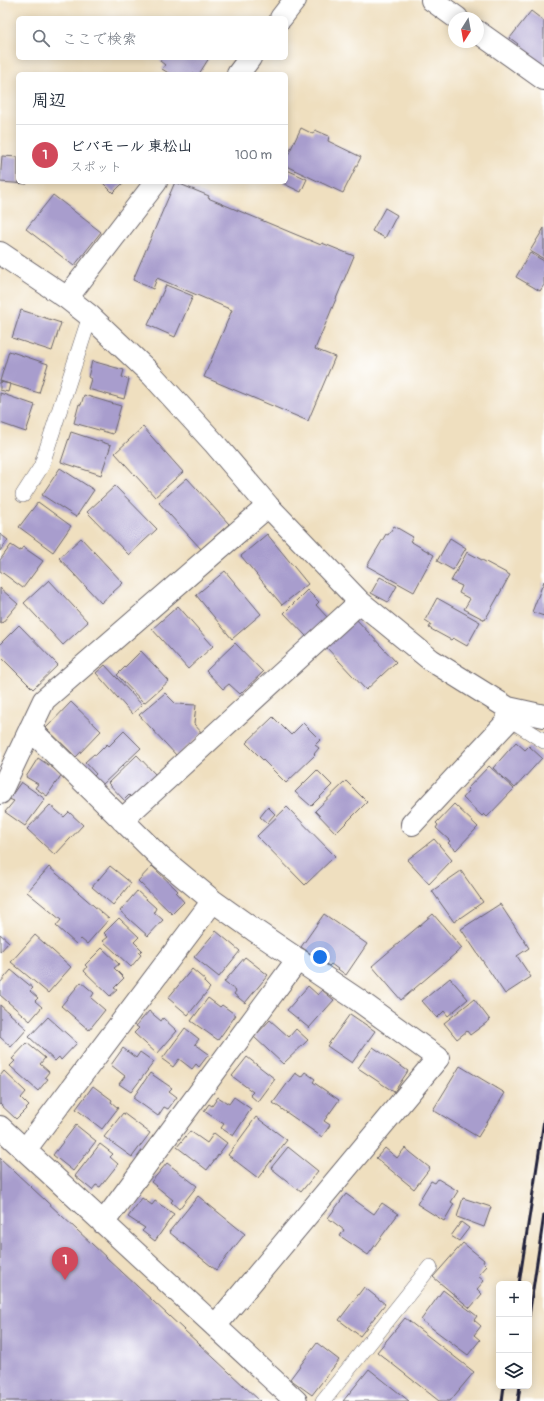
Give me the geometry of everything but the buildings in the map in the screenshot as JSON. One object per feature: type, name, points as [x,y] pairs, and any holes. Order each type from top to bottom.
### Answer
[{"type":"street","points":[[283,16],[295,0]]},
{"type":"street","points":[[432,0],[449,12]]},
{"type":"street","points":[[484,36],[544,79]]},
{"type":"street","points":[[240,72],[248,60]]},
{"type":"street","points":[[67,298],[154,184]]},
{"type":"street","points":[[0,253],[67,298],[90,316],[152,375],[215,444],[268,506],[360,602],[432,660],[508,713],[544,716]]},
{"type":"street","points":[[0,793],[44,700],[268,506]]},
{"type":"street","points":[[122,820],[360,602]]},
{"type":"street","points":[[412,824],[507,722],[508,713]]},
{"type":"street","points":[[30,729],[161,858],[213,901],[358,1000],[438,1058],[215,1326]]},
{"type":"street","points":[[25,1150],[213,901]]},
{"type":"street","points":[[103,1222],[298,959]]},
{"type":"street","points":[[0,1127],[296,1401]]},
{"type":"lane","points":[[23,495],[41,467],[90,316]]},
{"type":"lane","points":[[508,713],[544,740]]},
{"type":"lane","points":[[323,1401],[430,1267]]},
{"type":"railway","points":[[519,1281],[544,1120]]},
{"type":"railway","points":[[532,1296],[544,1215]]},
{"type":"railway","points":[[502,1401],[504,1389]]},
{"type":"railway","points":[[518,1401],[520,1389]]},
{"type":"place","name":"ビバモール 東松山","points":[[65,1280]]}]
